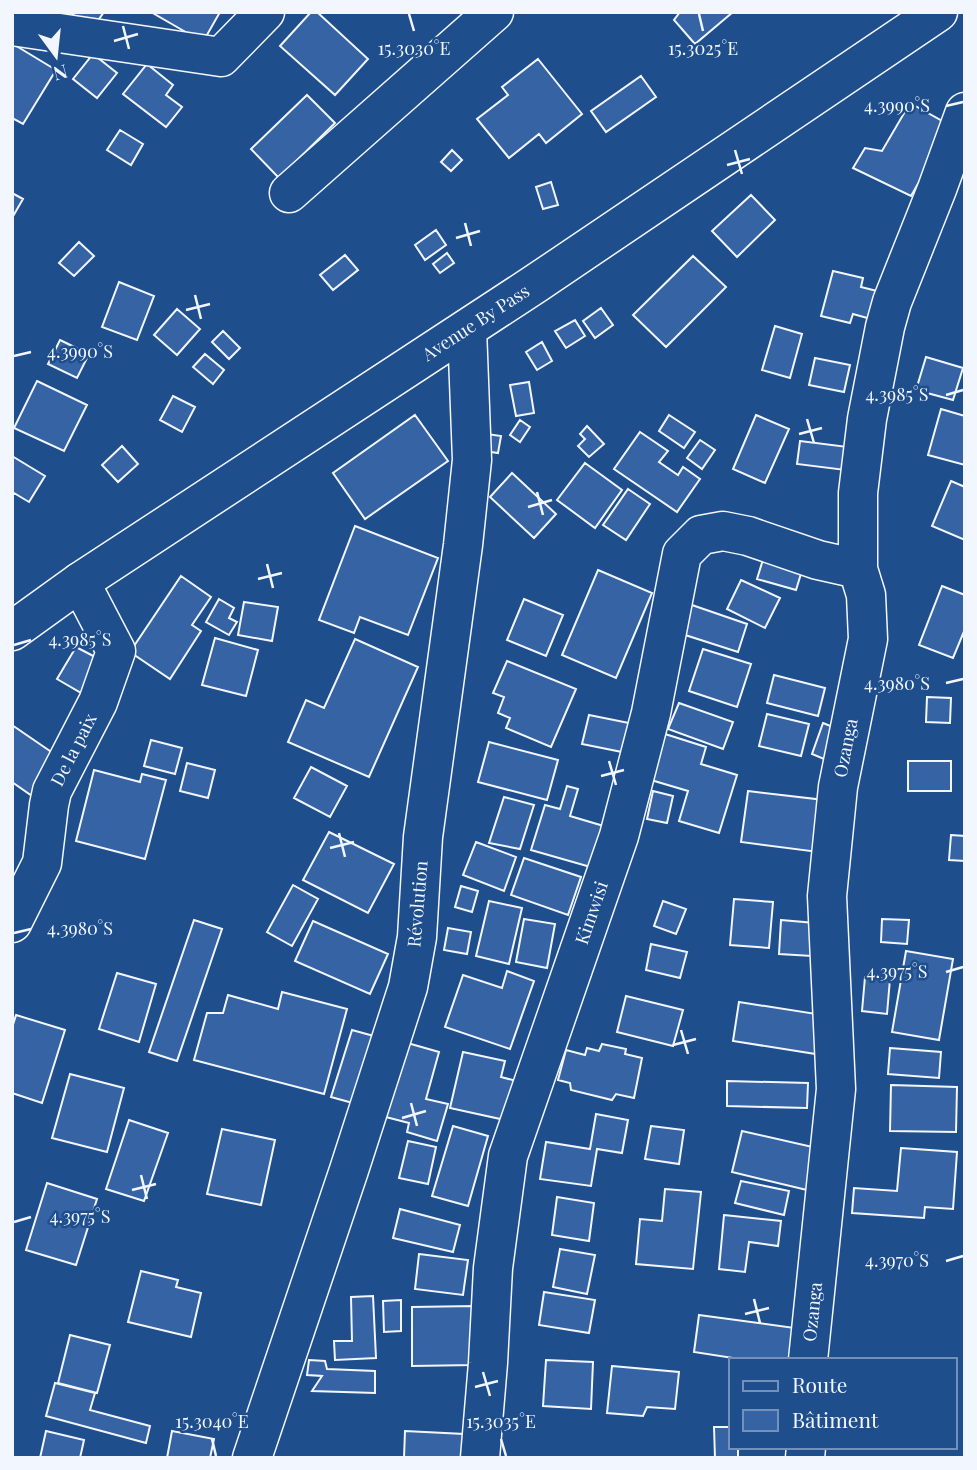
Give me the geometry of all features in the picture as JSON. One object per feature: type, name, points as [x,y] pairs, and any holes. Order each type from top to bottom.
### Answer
[{"type":"main road","points":[[12,26],[221,57],[265,12]]},
{"type":"main road","points":[[289,194],[494,12]]},
{"type":"main road","name":"Avenue By Pass","points":[[12,631],[80,582],[467,329],[938,12]]},
{"type":"main road","name":"Ozanga","points":[[808,1358],[836,1089],[827,897],[838,787],[869,639],[866,595],[858,569],[858,493],[867,419],[892,302],[965,112]]},
{"type":"main road","name":"Révolution","points":[[252,1458],[408,987],[417,937],[424,837],[472,460],[467,329]]},
{"type":"main road","name":"Kimwisi","points":[[480,1458],[493,1268],[508,1156],[619,836],[651,713],[682,554],[701,535],[723,531],[748,536],[818,560],[858,569]]},
{"type":"main road","name":"De la paix","points":[[12,923],[42,863],[52,791],[98,702],[116,651],[80,582]]},
{"type":"building","points":[[75,12],[104,12],[89,33],[70,19]]},
{"type":"building","points":[[151,12],[220,12],[203,42]]},
{"type":"building","points":[[311,12],[317,12],[368,59],[335,95],[280,46]]},
{"type":"building","points":[[680,12],[733,12],[695,44],[674,20]]},
{"type":"building","points":[[13,44],[56,70],[23,124],[12,118]]},
{"type":"building","points":[[93,54],[117,73],[97,98],[73,79]]},
{"type":"building","points":[[538,59],[582,114],[546,143],[539,134],[509,158],[477,119],[508,95],[502,87]]},
{"type":"building","points":[[147,64],[173,85],[166,95],[182,107],[166,127],[123,94]]},
{"type":"building","points":[[641,76],[656,97],[606,132],[591,111]]},
{"type":"building","points":[[307,95],[335,123],[279,178],[251,149]]},
{"type":"building","points":[[910,103],[951,126],[911,196],[853,168],[865,148],[882,151]]},
{"type":"building","points":[[120,130],[143,144],[131,165],[107,150]]},
{"type":"building","points":[[452,150],[462,160],[451,171],[441,162]]},
{"type":"building","points":[[551,182],[558,205],[543,209],[536,187]]},
{"type":"building","points":[[12,193],[23,199],[12,218]]},
{"type":"building","points":[[751,195],[775,220],[737,257],[712,231]]},
{"type":"building","points":[[436,230],[446,245],[425,260],[415,245]]},
{"type":"building","points":[[79,242],[94,256],[74,276],[59,263]]},
{"type":"building","points":[[447,253],[454,263],[440,273],[433,264]]},
{"type":"building","points":[[345,255],[358,270],[333,290],[320,275]]},
{"type":"building","points":[[693,256],[726,287],[666,347],[633,315]]},
{"type":"building","points":[[833,271],[863,278],[861,287],[885,293],[878,321],[853,314],[850,323],[821,316]]},
{"type":"building","points":[[119,282],[154,296],[137,340],[102,327]]},
{"type":"building","points":[[601,308],[613,325],[595,338],[583,321]]},
{"type":"building","points":[[177,309],[200,329],[177,355],[154,335]]},
{"type":"building","points":[[575,320],[585,336],[566,348],[555,331]]},
{"type":"building","points":[[775,326],[802,334],[790,378],[762,370]]},
{"type":"building","points":[[223,331],[240,348],[229,359],[212,342]]},
{"type":"building","points":[[60,340],[89,354],[77,378],[48,364]]},
{"type":"building","points":[[542,342],[552,361],[537,370],[526,352]]},
{"type":"building","points":[[205,354],[224,370],[213,384],[193,367]]},
{"type":"building","points":[[926,357],[963,368],[953,400],[916,390]]},
{"type":"building","points":[[815,358],[850,365],[844,392],[809,385]]},
{"type":"building","points":[[37,381],[87,405],[64,451],[14,428]]},
{"type":"building","points":[[529,382],[534,413],[516,416],[510,385]]},
{"type":"building","points":[[173,396],[195,407],[182,432],[160,420]]},
{"type":"building","points":[[941,409],[965,416],[965,465],[928,455]]},
{"type":"building","points":[[415,415],[448,461],[365,519],[333,473]]},
{"type":"building","points":[[669,415],[695,432],[684,448],[659,431]]},
{"type":"building","points":[[756,415],[789,429],[765,483],[733,469]]},
{"type":"building","points":[[520,420],[530,427],[520,442],[510,435]]},
{"type":"building","points":[[587,426],[604,444],[589,457],[578,446],[585,439],[580,434]]},
{"type":"building","points":[[640,432],[668,451],[659,462],[678,475],[683,467],[700,479],[677,512],[614,469]]},
{"type":"building","points":[[487,434],[501,436],[498,453],[484,451]]},
{"type":"building","points":[[700,440],[715,450],[702,469],[687,458]]},
{"type":"building","points":[[800,441],[856,448],[853,471],[797,464]]},
{"type":"building","points":[[122,446],[138,464],[118,482],[102,465]]},
{"type":"building","points":[[12,456],[45,476],[29,502],[14,493],[12,496]]},
{"type":"building","points":[[585,463],[622,490],[595,528],[557,500]]},
{"type":"building","points":[[512,473],[556,514],[534,538],[490,497]]},
{"type":"building","points":[[951,481],[965,487],[965,540],[932,526]]},
{"type":"building","points":[[628,489],[650,504],[626,540],[603,525]]},
{"type":"building","points":[[355,526],[438,558],[408,635],[360,617],[354,633],[319,620]]},
{"type":"building","points":[[765,553],[804,564],[796,590],[757,579]]},
{"type":"building","points":[[598,570],[652,593],[616,678],[562,655]]},
{"type":"building","points":[[181,576],[211,597],[192,625],[201,631],[170,679],[130,652]]},
{"type":"building","points":[[741,580],[780,598],[765,628],[727,609]]},
{"type":"building","points":[[942,586],[965,595],[965,629],[953,658],[919,645]]},
{"type":"building","points":[[219,599],[234,608],[229,618],[237,622],[229,635],[206,622]]},
{"type":"building","points":[[524,599],[563,615],[546,656],[507,640]]},
{"type":"building","points":[[244,602],[278,607],[272,641],[238,635]]},
{"type":"building","points":[[689,604],[747,624],[738,652],[679,633]]},
{"type":"building","points":[[215,638],[258,650],[246,696],[202,685]]},
{"type":"building","points":[[355,639],[418,667],[369,777],[288,742],[306,700],[324,708]]},
{"type":"building","points":[[76,647],[101,660],[83,694],[57,679]]},
{"type":"building","points":[[703,649],[751,664],[737,707],[689,691]]},
{"type":"building","points":[[507,661],[576,689],[551,747],[506,728],[510,718],[498,713],[504,697],[493,693]]},
{"type":"building","points":[[774,675],[825,688],[818,716],[767,703]]},
{"type":"building","points":[[927,697],[951,698],[950,723],[926,722]]},
{"type":"building","points":[[679,703],[733,722],[723,749],[668,729]]},
{"type":"building","points":[[767,714],[809,724],[801,756],[759,746]]},
{"type":"building","points":[[589,715],[629,723],[622,752],[582,744]]},
{"type":"building","points":[[823,723],[843,731],[831,762],[812,754]]},
{"type":"building","points":[[12,725],[63,760],[35,798],[12,782]]},
{"type":"building","points":[[665,734],[706,747],[701,764],[737,775],[719,833],[679,821],[688,791],[651,780]]},
{"type":"building","points":[[151,740],[182,748],[175,774],[144,766]]},
{"type":"building","points":[[489,742],[558,760],[547,800],[478,782]]},
{"type":"building","points":[[908,761],[951,761],[951,791],[908,791]]},
{"type":"building","points":[[187,763],[215,770],[208,798],[180,791]]},
{"type":"building","points":[[311,767],[347,786],[330,817],[294,798]]},
{"type":"building","points":[[94,770],[140,782],[142,774],[166,780],[145,859],[76,841]]},
{"type":"building","points":[[567,786],[578,789],[570,816],[607,827],[594,868],[531,850],[545,805],[560,809]]},
{"type":"building","points":[[653,791],[673,796],[667,823],[647,819]]},
{"type":"building","points":[[748,791],[824,800],[818,852],[741,842]]},
{"type":"building","points":[[504,797],[534,805],[520,849],[489,843]]},
{"type":"building","points":[[329,832],[394,864],[368,913],[303,880]]},
{"type":"building","points":[[951,835],[965,836],[965,861],[949,860]]},
{"type":"building","points":[[476,842],[516,857],[504,891],[463,875]]},
{"type":"building","points":[[524,858],[581,877],[568,915],[511,895]]},
{"type":"building","points":[[293,885],[318,899],[292,946],[267,932]]},
{"type":"building","points":[[461,886],[478,891],[472,912],[455,907]]},
{"type":"building","points":[[734,899],[773,902],[769,948],[730,945]]},
{"type":"building","points":[[489,901],[522,908],[509,964],[476,956]]},
{"type":"building","points":[[663,901],[686,909],[676,934],[654,926]]},
{"type":"building","points":[[524,919],[555,924],[547,968],[516,962]]},
{"type":"building","points":[[882,919],[909,920],[907,944],[881,942]]},
{"type":"building","points":[[194,920],[222,929],[177,1061],[149,1052]]},
{"type":"building","points":[[781,920],[815,923],[812,956],[779,954]]},
{"type":"building","points":[[313,921],[388,954],[370,994],[295,961]]},
{"type":"building","points":[[448,928],[471,932],[467,954],[444,950]]},
{"type":"building","points":[[651,944],[687,952],[680,978],[646,970]]},
{"type":"building","points":[[906,951],[953,959],[939,1040],[892,1032]]},
{"type":"building","points":[[507,971],[534,981],[510,1049],[445,1027],[463,975],[502,988]]},
{"type":"building","points":[[117,973],[156,984],[139,1042],[99,1029]]},
{"type":"building","points":[[865,977],[890,979],[887,1014],[862,1011]]},
{"type":"building","points":[[282,992],[347,1009],[324,1094],[194,1060],[207,1013],[223,1013],[228,995],[278,1009]]},
{"type":"building","points":[[626,996],[683,1010],[673,1046],[617,1032]]},
{"type":"building","points":[[739,1002],[829,1016],[822,1055],[733,1041]]},
{"type":"building","points":[[16,1015],[65,1030],[42,1103],[12,1093],[12,1028]]},
{"type":"building","points":[[352,1030],[381,1038],[360,1105],[331,1097]]},
{"type":"building","points":[[404,1042],[439,1052],[426,1099],[448,1104],[437,1141],[407,1132],[409,1123],[382,1116]]},
{"type":"building","points":[[602,1044],[626,1049],[625,1054],[642,1058],[634,1098],[616,1094],[612,1100],[571,1090],[570,1083],[558,1080],[566,1050],[585,1055],[587,1048],[599,1051]]},
{"type":"building","points":[[890,1048],[941,1052],[939,1078],[888,1074]]},
{"type":"building","points":[[463,1052],[505,1061],[501,1077],[524,1083],[505,1120],[450,1108]]},
{"type":"building","points":[[70,1074],[124,1088],[107,1152],[52,1138]]},
{"type":"building","points":[[727,1081],[808,1083],[807,1108],[727,1106]]},
{"type":"building","points":[[891,1085],[957,1087],[956,1132],[890,1131]]},
{"type":"building","points":[[596,1114],[628,1120],[622,1153],[597,1149],[591,1186],[540,1179],[546,1142],[590,1149]]},
{"type":"building","points":[[129,1120],[168,1133],[144,1201],[106,1189]]},
{"type":"building","points":[[453,1126],[488,1136],[468,1206],[432,1196]]},
{"type":"building","points":[[651,1126],[684,1130],[679,1164],[645,1159]]},
{"type":"building","points":[[222,1129],[275,1140],[261,1205],[207,1194]]},
{"type":"building","points":[[742,1131],[817,1148],[807,1190],[732,1172]]},
{"type":"building","points":[[408,1141],[436,1147],[428,1184],[399,1178]]},
{"type":"building","points":[[901,1148],[957,1152],[953,1209],[925,1207],[924,1218],[852,1213],[854,1188],[897,1191]]},
{"type":"building","points":[[741,1181],[789,1191],[784,1215],[735,1203]]},
{"type":"building","points":[[47,1183],[97,1199],[76,1265],[26,1250]]},
{"type":"building","points":[[665,1189],[701,1192],[693,1269],[636,1264],[640,1219],[662,1221]]},
{"type":"building","points":[[557,1197],[594,1203],[589,1241],[552,1235]]},
{"type":"building","points":[[400,1209],[460,1225],[453,1252],[393,1238]]},
{"type":"building","points":[[724,1215],[781,1221],[778,1246],[749,1242],[745,1272],[719,1269]]},
{"type":"building","points":[[560,1249],[595,1255],[587,1294],[553,1287]]},
{"type":"building","points":[[419,1254],[468,1260],[463,1295],[415,1289]]},
{"type":"building","points":[[141,1271],[178,1280],[176,1287],[201,1293],[191,1337],[128,1322]]},
{"type":"building","points":[[544,1292],[595,1300],[589,1333],[539,1325]]},
{"type":"building","points":[[373,1296],[376,1358],[335,1360],[334,1341],[352,1341],[351,1297]]},
{"type":"building","points":[[401,1300],[401,1331],[384,1332],[383,1301]]},
{"type":"building","points":[[474,1306],[474,1365],[412,1366],[412,1307]]},
{"type":"building","points":[[699,1315],[802,1329],[798,1358],[733,1358],[694,1352]]},
{"type":"building","points":[[70,1335],[110,1345],[97,1393],[58,1383]]},
{"type":"building","points":[[309,1360],[325,1361],[327,1369],[375,1371],[375,1393],[312,1391],[322,1376],[307,1375]]},
{"type":"building","points":[[546,1360],[593,1362],[591,1409],[543,1406]]},
{"type":"building","points":[[612,1366],[679,1372],[675,1409],[647,1407],[643,1416],[607,1413]]},
{"type":"building","points":[[55,1383],[95,1393],[90,1410],[150,1426],[146,1443],[46,1416]]},
{"type":"building","points":[[714,1427],[729,1427],[729,1449],[738,1449],[738,1458],[715,1458]]},
{"type":"building","points":[[46,1431],[84,1440],[80,1458],[40,1458]]},
{"type":"building","points":[[172,1431],[214,1439],[210,1458],[167,1458]]},
{"type":"building","points":[[405,1431],[464,1434],[463,1458],[404,1458]]}]
